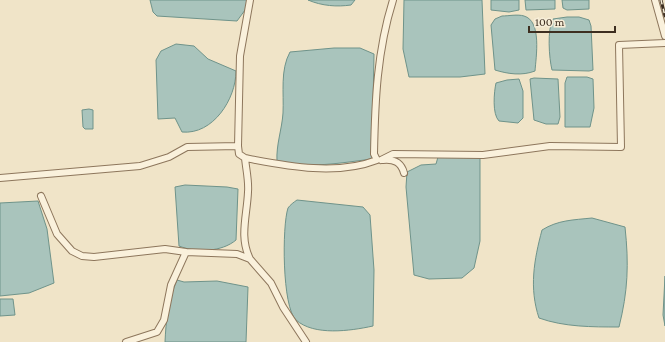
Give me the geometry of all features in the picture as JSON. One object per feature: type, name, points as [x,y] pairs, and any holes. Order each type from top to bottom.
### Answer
[{"type":"street","points":[[250,0],[240,56],[239,154],[245,158],[310,168],[362,166],[393,154],[483,155],[550,146],[621,147],[619,45],[665,43]]},
{"type":"street","points":[[393,0],[380,50],[374,154],[379,160],[397,162],[402,165],[404,173]]},
{"type":"street","points":[[655,0],[665,36]]},
{"type":"street","points":[[0,178],[140,166],[169,157],[187,147],[238,146]]},
{"type":"street","points":[[245,158],[248,192],[244,233],[245,250],[250,259],[271,283],[283,307],[306,342]]},
{"type":"street","points":[[41,196],[57,234],[72,251],[82,256],[94,257],[165,249],[186,252],[237,254],[250,259]]},
{"type":"street","points":[[126,342],[157,332],[164,320],[171,285],[186,252]]},
{"type":"water","points":[[150,0],[248,0],[248,6],[237,21],[157,16],[153,12]]},
{"type":"water","points":[[308,0],[355,0],[351,5],[330,6]]},
{"type":"water","points":[[404,0],[482,0],[485,74],[460,77],[409,77],[403,49]]},
{"type":"water","points":[[491,0],[519,0],[519,10],[509,12],[491,10]]},
{"type":"water","points":[[525,0],[555,0],[555,9],[526,10]]},
{"type":"water","points":[[562,0],[589,0],[589,9],[567,10],[563,8]]},
{"type":"water","points":[[522,15],[530,19],[536,32],[537,40],[535,71],[525,74],[515,74],[495,70],[491,25],[495,19],[502,16]]},
{"type":"water","points":[[579,17],[589,20],[591,26],[593,70],[552,70],[549,44],[551,24],[553,19]]},
{"type":"water","points":[[176,44],[194,46],[208,59],[236,71],[232,93],[221,113],[204,128],[193,131],[182,132],[175,118],[158,119],[156,60],[161,51]]},
{"type":"water","points":[[334,48],[360,48],[374,54],[372,159],[336,164],[312,165],[300,165],[277,161],[277,149],[283,113],[283,82],[285,66],[290,52]]},
{"type":"water","points":[[567,77],[587,77],[593,79],[594,108],[590,127],[565,127],[565,83]]},
{"type":"water","points":[[519,79],[523,91],[523,118],[518,123],[499,121],[494,108],[496,83]]},
{"type":"water","points":[[530,79],[558,79],[560,117],[558,124],[546,124],[534,120]]},
{"type":"water","points":[[82,110],[93,110],[93,129],[85,129],[83,127]]},
{"type":"water","points":[[438,157],[480,157],[480,241],[474,268],[462,278],[429,279],[414,275],[406,187],[407,172],[421,165],[436,164]]},
{"type":"water","points":[[185,185],[238,189],[236,240],[224,247],[209,250],[193,250],[179,246],[175,187]]},
{"type":"water","points":[[297,200],[363,207],[370,215],[374,270],[373,326],[343,331],[322,330],[304,325],[296,320],[291,312],[284,266],[284,248],[288,208]]},
{"type":"water","points":[[38,201],[47,229],[54,283],[29,293],[0,296],[0,203]]},
{"type":"water","points":[[592,218],[625,227],[627,277],[619,327],[588,327],[568,325],[539,318],[533,285],[535,263],[542,230],[560,222]]},
{"type":"water","points":[[665,276],[665,326],[663,315]]},
{"type":"water","points":[[177,280],[184,282],[217,281],[248,287],[246,342],[165,342],[171,295]]},
{"type":"water","points":[[0,299],[13,299],[15,315],[0,316]]},
{"type":"railway","points":[[661,0],[665,16]]}]
